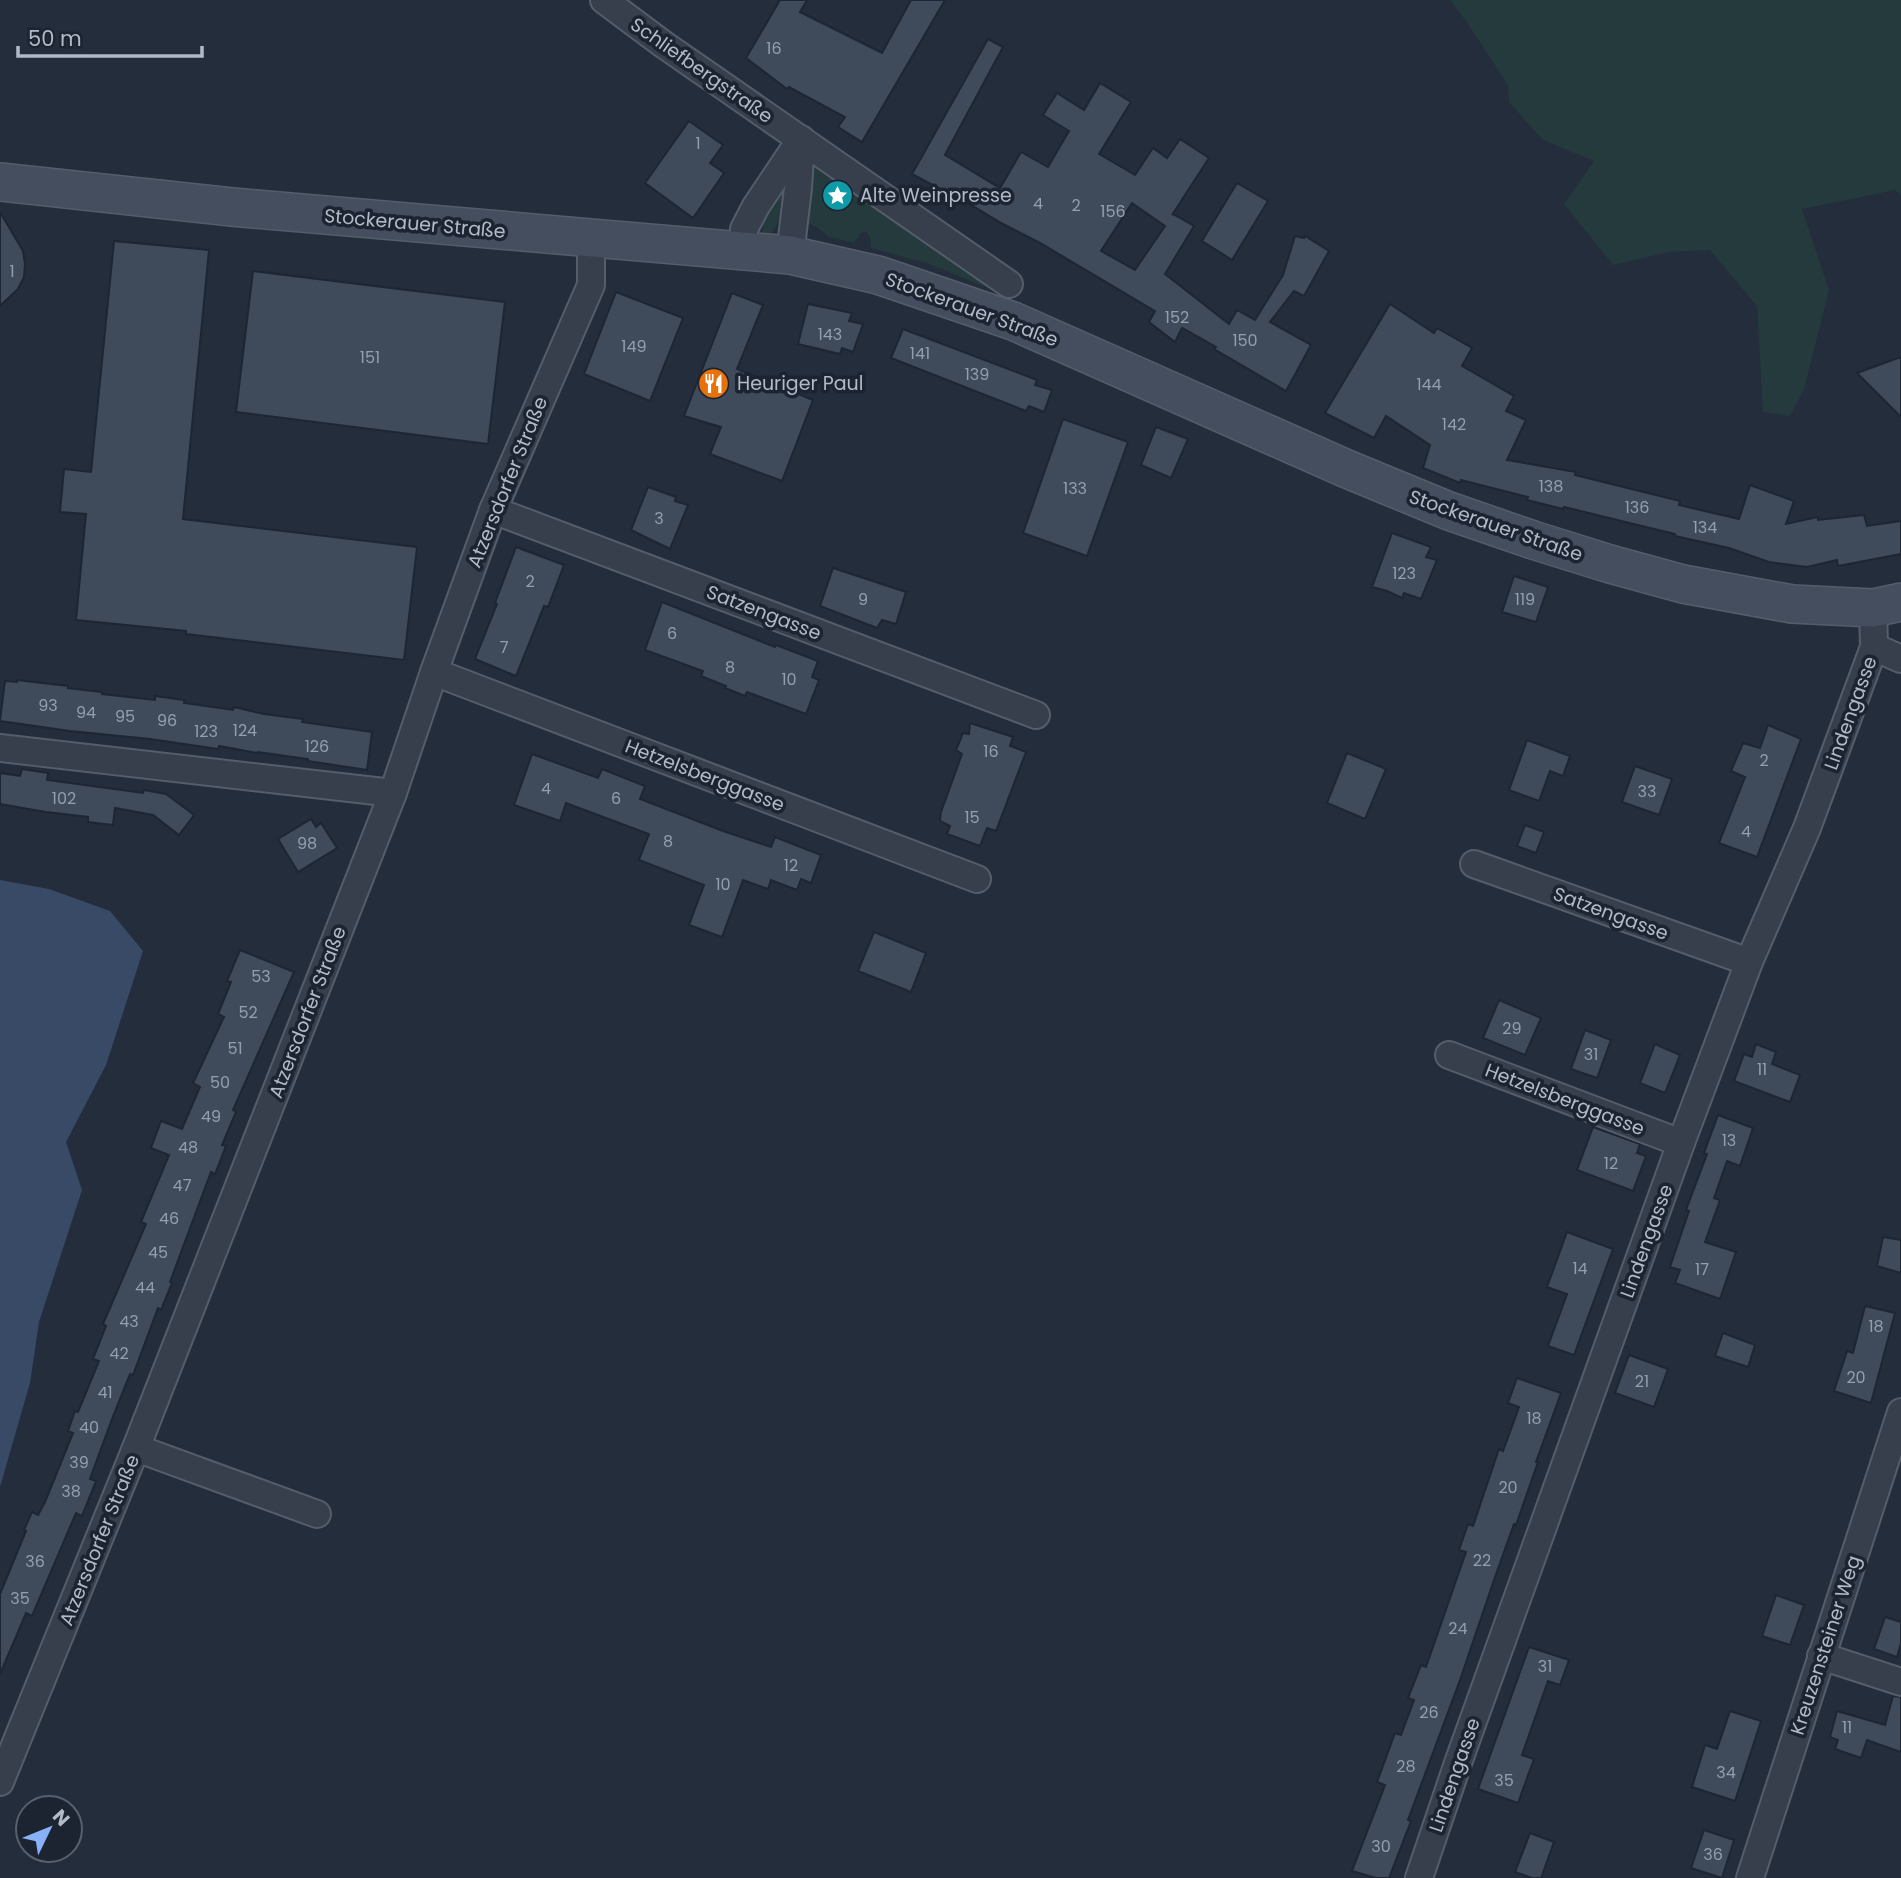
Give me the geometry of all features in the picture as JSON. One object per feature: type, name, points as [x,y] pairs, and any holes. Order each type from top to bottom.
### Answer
[{"type":"street","name":"Schliefbergstraße","points":[[604,0],[1009,284]]},
{"type":"street","points":[[742,252],[744,229],[756,206],[801,139]]},
{"type":"street","points":[[790,255],[801,139]]},
{"type":"street","name":"Stockerauer Straße","points":[[0,182],[235,208],[790,255],[878,275],[1013,321],[1449,512],[1533,540],[1683,584],[1792,604],[1887,605]]},
{"type":"street","name":"Atzersdorfer Straße","points":[[0,1782],[136,1448],[393,793],[433,672],[493,510],[591,285],[592,237]]},
{"type":"street","name":"Satzengasse","points":[[493,510],[1036,715]]},
{"type":"street","name":"Lindengasse","points":[[1419,1878],[1681,1143],[1749,961],[1807,828],[1887,605]]},
{"type":"street","points":[[1874,647],[1901,659]]},
{"type":"street","name":"Hetzelsberggasse","points":[[433,672],[977,879]]},
{"type":"street","points":[[0,748],[393,793]]},
{"type":"street","name":"Satzengasse","points":[[1474,864],[1749,961]]},
{"type":"street","name":"Hetzelsberggasse","points":[[1449,1055],[1681,1143]]},
{"type":"street","name":"Kreuzensteiner Weg","points":[[1750,1878],[1901,1412]]},
{"type":"street","points":[[136,1448],[317,1514]]},
{"type":"street","points":[[1821,1656],[1901,1682]]},
{"type":"green space","points":[[1450,0],[1901,0],[1901,195],[1895,190],[1802,209],[1829,290],[1804,389],[1790,416],[1763,412],[1757,306],[1710,250],[1669,252],[1613,265],[1564,204],[1594,161],[1543,140],[1509,102],[1508,85]]},
{"type":"green space","points":[[811,166],[822,168],[993,290],[929,264],[871,248],[870,237],[866,232],[861,233],[854,243],[829,237],[808,223],[808,171]]},
{"type":"green space","points":[[786,184],[780,219],[769,236],[763,235],[766,214]]},
{"type":"water","points":[[0,880],[49,889],[110,911],[143,951],[106,1065],[66,1142],[82,1190],[39,1322],[30,1383],[0,1487]]},
{"type":"building","points":[[780,0],[807,0],[800,12],[882,53],[911,0],[945,0],[862,142],[838,127],[845,117],[789,87],[787,89],[746,58]]},
{"type":"building","points":[[988,39],[1003,47],[945,155],[1000,188],[1021,152],[1048,167],[1069,131],[1043,115],[1057,93],[1084,110],[1100,83],[1131,102],[1099,154],[1135,175],[1153,148],[1167,158],[1180,139],[1209,158],[1172,215],[1194,226],[1165,274],[1229,324],[1237,310],[1255,320],[1283,275],[1295,236],[1305,236],[1329,251],[1304,296],[1294,291],[1270,322],[1311,345],[1286,391],[1182,328],[1175,342],[1149,322],[1155,311],[1040,243],[912,174]],"holes":[[[1132,203],[1165,226],[1135,270],[1101,251]]]},
{"type":"building","points":[[689,121],[723,145],[710,163],[724,173],[693,218],[645,183]]},
{"type":"building","points":[[1237,183],[1268,201],[1232,260],[1202,241]]},
{"type":"building","points":[[0,212],[23,251],[25,264],[24,277],[18,289],[0,306]]},
{"type":"building","points":[[114,241],[209,250],[183,519],[417,547],[404,660],[186,634],[186,631],[76,620],[86,514],[60,512],[64,469],[91,472]]},
{"type":"building","points":[[253,271],[505,302],[488,444],[236,412]]},
{"type":"building","points":[[616,292],[683,318],[650,401],[584,374]]},
{"type":"building","points":[[732,293],[763,305],[737,369],[813,400],[782,481],[710,454],[721,427],[684,416]]},
{"type":"building","points":[[808,304],[852,313],[849,321],[863,324],[853,352],[842,348],[840,354],[798,344]]},
{"type":"building","points":[[1390,304],[1434,333],[1437,328],[1472,348],[1462,366],[1514,396],[1506,411],[1526,420],[1507,460],[1576,472],[1575,475],[1680,501],[1679,505],[1739,519],[1750,485],[1794,501],[1786,524],[1818,517],[1818,520],[1864,515],[1867,526],[1901,521],[1901,554],[1838,566],[1837,560],[1807,567],[1769,562],[1675,534],[1527,500],[1528,497],[1461,480],[1460,483],[1423,468],[1430,445],[1386,416],[1374,438],[1325,413]]},
{"type":"building","points":[[903,329],[1037,380],[1035,385],[1052,390],[1044,412],[1029,406],[1026,411],[891,358]]},
{"type":"building","points":[[1901,357],[1901,417],[1857,373]]},
{"type":"building","points":[[1063,419],[1128,442],[1087,556],[1023,533]]},
{"type":"building","points":[[1156,427],[1188,439],[1171,478],[1141,465]]},
{"type":"building","points":[[648,487],[676,497],[675,501],[688,505],[670,549],[631,530]]},
{"type":"building","points":[[1392,533],[1431,547],[1426,557],[1437,560],[1421,599],[1404,593],[1402,598],[1372,587]]},
{"type":"building","points":[[516,547],[564,565],[516,676],[475,659]]},
{"type":"building","points":[[833,568],[906,592],[896,624],[882,620],[877,628],[820,606]]},
{"type":"building","points":[[1514,576],[1548,587],[1536,622],[1502,612]]},
{"type":"building","points":[[662,602],[775,647],[776,645],[818,661],[812,677],[819,680],[806,714],[747,692],[745,696],[701,676],[703,671],[645,650]]},
{"type":"building","points":[[5,681],[68,686],[102,694],[155,700],[155,696],[233,710],[234,707],[303,719],[302,722],[372,732],[367,770],[219,746],[218,749],[0,721]]},
{"type":"building","points":[[970,723],[1013,737],[1010,746],[1026,752],[996,831],[987,828],[980,846],[947,834],[950,826],[940,821],[962,754],[956,750],[963,733],[969,734]]},
{"type":"building","points":[[1768,725],[1801,739],[1757,857],[1719,843],[1745,777],[1731,771],[1743,743],[1760,748]]},
{"type":"building","points":[[1527,740],[1570,756],[1563,776],[1550,771],[1539,801],[1509,790]]},
{"type":"building","points":[[1347,753],[1386,769],[1365,819],[1327,803]]},
{"type":"building","points":[[532,754],[598,778],[602,769],[645,786],[640,799],[723,831],[771,847],[775,837],[821,855],[811,883],[801,879],[797,890],[771,880],[768,889],[743,880],[722,937],[689,925],[704,885],[639,860],[649,834],[566,803],[560,821],[514,805]]},
{"type":"building","points":[[1635,766],[1672,779],[1659,815],[1622,802]]},
{"type":"building","points":[[22,769],[48,773],[47,780],[166,794],[194,815],[179,835],[153,815],[115,808],[113,825],[88,822],[88,817],[0,804],[0,773],[20,776]]},
{"type":"building","points":[[311,819],[316,827],[321,823],[337,848],[298,872],[278,839]]},
{"type":"building","points":[[1525,825],[1544,832],[1536,853],[1517,846]]},
{"type":"building","points":[[874,932],[926,953],[911,992],[858,971]]},
{"type":"building","points":[[240,950],[294,972],[233,1110],[236,1112],[222,1145],[226,1146],[215,1174],[211,1172],[170,1282],[172,1283],[161,1310],[158,1308],[133,1375],[130,1374],[112,1419],[90,1479],[96,1481],[82,1516],[76,1513],[32,1616],[26,1613],[0,1674],[0,1594],[32,1512],[38,1515],[45,1502],[73,1433],[68,1431],[75,1411],[78,1412],[99,1361],[93,1359],[106,1326],[103,1324],[146,1224],[141,1222],[169,1155],[151,1148],[161,1121],[182,1129],[200,1087],[193,1083],[224,1017],[218,1014],[231,982],[227,981]]},
{"type":"building","points":[[1499,1000],[1541,1018],[1525,1055],[1483,1038]]},
{"type":"building","points":[[1585,1030],[1611,1040],[1597,1078],[1571,1069]]},
{"type":"building","points":[[1655,1044],[1680,1055],[1665,1093],[1640,1083]]},
{"type":"building","points":[[1756,1044],[1776,1052],[1772,1064],[1800,1075],[1790,1102],[1734,1081],[1744,1054],[1752,1057]]},
{"type":"building","points":[[1718,1115],[1753,1128],[1740,1166],[1727,1161],[1714,1198],[1720,1200],[1705,1242],[1736,1252],[1720,1299],[1675,1283],[1680,1270],[1670,1267]]},
{"type":"building","points":[[1593,1127],[1640,1144],[1637,1153],[1646,1156],[1633,1191],[1577,1170]]},
{"type":"building","points":[[1567,1232],[1613,1249],[1574,1355],[1548,1346],[1567,1294],[1547,1287]]},
{"type":"building","points":[[1883,1237],[1901,1240],[1901,1273],[1877,1266]]},
{"type":"building","points":[[1865,1306],[1895,1313],[1871,1403],[1834,1391],[1847,1351],[1853,1353]]},
{"type":"building","points":[[1723,1333],[1755,1345],[1748,1367],[1715,1356]]},
{"type":"building","points":[[1629,1355],[1668,1369],[1654,1407],[1615,1393]]},
{"type":"building","points":[[1517,1378],[1561,1393],[1538,1462],[1389,1878],[1376,1878],[1352,1871],[1385,1785],[1377,1782],[1395,1733],[1401,1735],[1414,1700],[1408,1698],[1421,1665],[1426,1667],[1466,1552],[1459,1550],[1468,1524],[1473,1526],[1499,1449],[1503,1451],[1519,1407],[1508,1403]]},
{"type":"building","points":[[1776,1595],[1804,1605],[1790,1645],[1762,1636]]},
{"type":"building","points":[[1885,1617],[1901,1622],[1901,1643],[1897,1657],[1874,1649]]},
{"type":"building","points":[[1529,1647],[1569,1660],[1560,1685],[1548,1681],[1522,1755],[1534,1759],[1518,1803],[1478,1789]]},
{"type":"building","points":[[1893,1696],[1901,1697],[1901,1752],[1867,1740],[1861,1758],[1835,1749],[1838,1740],[1830,1737],[1837,1711],[1885,1725]]},
{"type":"building","points":[[1730,1711],[1761,1721],[1735,1801],[1692,1787],[1705,1745],[1717,1749]]},
{"type":"building","points":[[1704,1830],[1734,1840],[1722,1878],[1691,1868]]},
{"type":"building","points":[[1530,1833],[1554,1842],[1541,1878],[1515,1872]]},
{"type":"place","name":"Alte Weinpresse","points":[[837,195]]},
{"type":"place","name":"Heuriger Paul","points":[[714,383]]}]
